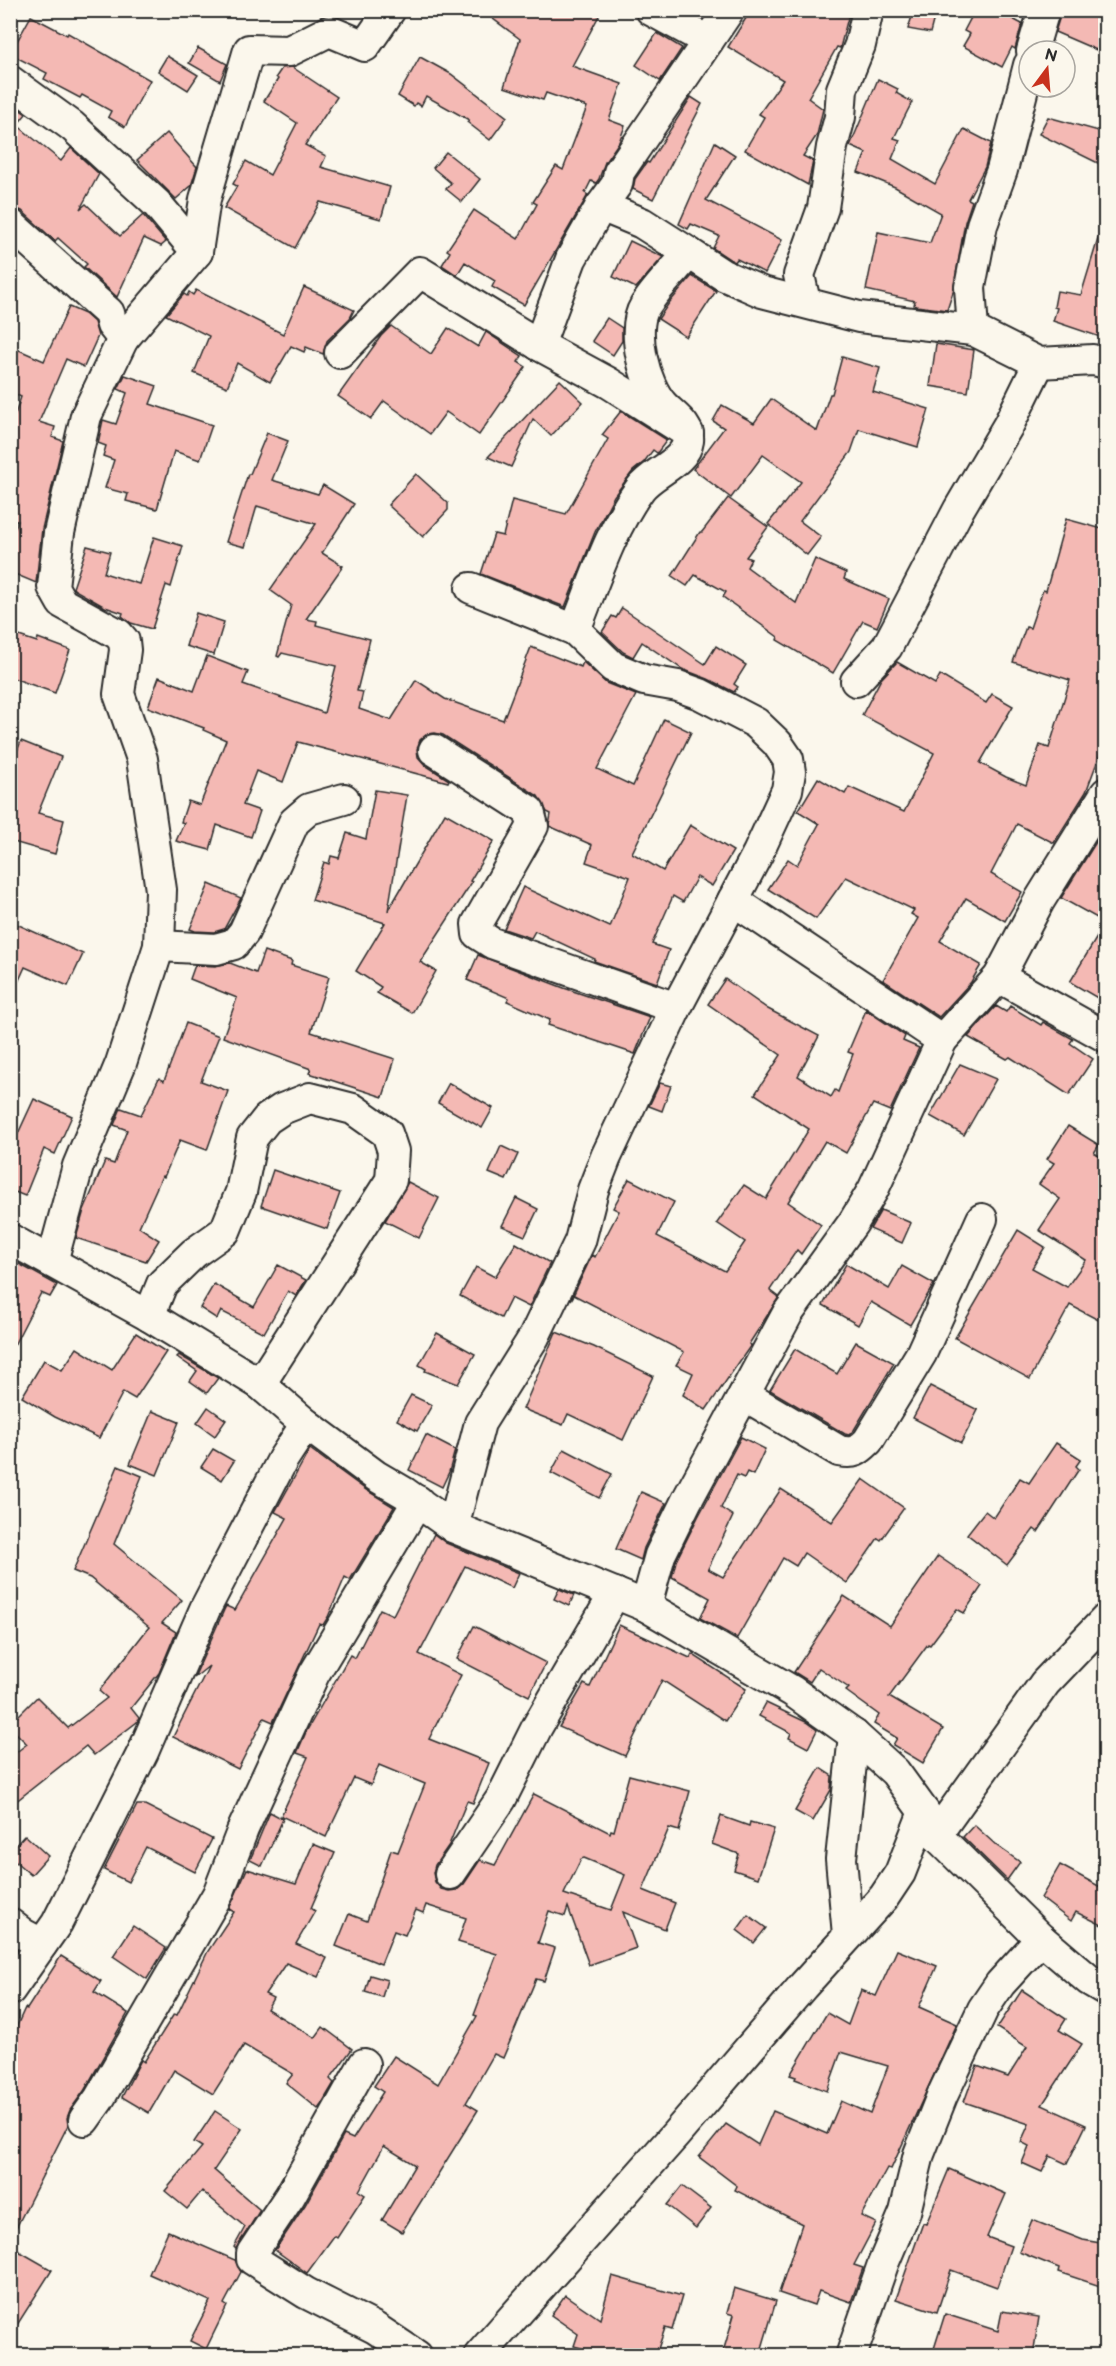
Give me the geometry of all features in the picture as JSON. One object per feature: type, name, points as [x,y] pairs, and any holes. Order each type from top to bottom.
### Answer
[{"type":"street","points":[[52,1262],[78,1166],[121,1063],[159,946],[161,890],[142,759],[119,694],[125,650],[124,641],[118,634],[62,603],[53,586],[59,533],[86,416],[123,339],[197,252],[205,199],[249,50],[289,51],[329,31],[365,46],[390,10]]},
{"type":"street","points":[[651,10],[708,41]]},
{"type":"street","points":[[539,345],[571,259],[601,206],[617,184],[619,172],[729,10]]},
{"type":"street","points":[[805,302],[800,275],[823,208],[832,147],[840,117],[842,89],[860,45],[868,10]]},
{"type":"street","points":[[1036,39],[1044,10]]},
{"type":"street","points":[[10,81],[72,126],[148,196],[197,252]]},
{"type":"street","points":[[973,330],[970,287],[982,225],[1002,170],[1020,99]]},
{"type":"street","points":[[601,206],[642,223],[723,275],[762,292],[859,317],[973,330],[1039,363],[1093,360],[1106,363]]},
{"type":"street","points":[[10,224],[109,313],[112,326],[123,339]]},
{"type":"street","points":[[575,630],[629,505],[643,485],[680,456],[688,443],[688,433],[682,423],[661,404],[642,363],[640,324],[644,308],[689,253]]},
{"type":"street","points":[[340,353],[420,272],[539,345],[609,383],[688,433]]},
{"type":"street","points":[[856,681],[887,647],[959,509],[1009,424],[1039,363]]},
{"type":"street","points":[[453,1527],[480,1423],[534,1337],[580,1241],[593,1190],[606,1157],[676,1008],[787,790],[790,772],[788,759],[777,743],[756,723],[700,694],[678,686],[644,680],[613,667],[575,630],[471,588]]},
{"type":"street","points":[[434,750],[529,811],[533,826],[477,924],[478,934],[492,942],[676,1008]]},
{"type":"street","points":[[159,946],[216,949],[234,944],[244,932],[294,822],[309,809],[344,800]]},
{"type":"street","points":[[646,1606],[660,1555],[788,1313],[873,1190],[942,1040],[999,977],[1039,901],[1101,809]]},
{"type":"street","points":[[733,900],[942,1040]]},
{"type":"street","points":[[999,977],[1106,1037]]},
{"type":"street","points":[[149,1316],[162,1284],[195,1253],[225,1230],[241,1192],[252,1138],[267,1119],[282,1109],[310,1098],[353,1109],[387,1134],[393,1151],[391,1180],[260,1384]]},
{"type":"street","points":[[744,1395],[839,1451],[851,1454],[859,1451],[868,1441],[921,1354],[982,1219]]},
{"type":"street","points":[[10,1239],[149,1316],[260,1384],[306,1424],[376,1476],[418,1501],[453,1527],[646,1606],[792,1691],[854,1735],[895,1772],[930,1823],[1041,1939],[1089,1980],[1106,1990]]},
{"type":"street","points":[[10,1990],[57,1923],[143,1752],[205,1609],[283,1460],[306,1424]]},
{"type":"street","points":[[84,2120],[99,2099],[218,1894],[243,1829],[314,1674],[418,1501]]},
{"type":"street","points":[[450,1874],[501,1799],[537,1727],[615,1593]]},
{"type":"street","points":[[479,2355],[676,2134],[848,1935],[884,1898],[930,1823],[1045,1683],[1106,1619]]},
{"type":"street","points":[[848,1935],[840,1859],[854,1735]]},
{"type":"street","points":[[10,1924],[42,1944]]},
{"type":"street","points":[[851,2355],[883,2264],[905,2212],[919,2154],[942,2096],[983,2008],[1000,1984],[1041,1939]]},
{"type":"street","points":[[364,2064],[290,2196],[252,2253],[252,2259],[306,2293],[375,2328],[417,2355]]},
{"type":"building","points":[[481,10],[602,10],[572,66],[622,84],[609,120],[625,126],[619,142],[605,162],[599,179],[596,183],[591,181],[585,193],[588,195],[524,305],[492,287],[495,281],[465,262],[457,275],[442,265],[450,252],[447,250],[474,210],[518,239],[537,204],[533,202],[556,166],[563,170],[587,107],[546,93],[543,100],[504,87],[520,39]]},
{"type":"building","points":[[751,10],[850,10],[840,48],[837,47],[808,98],[823,109],[817,135],[803,156],[813,161],[808,185],[745,150],[764,117],[759,114],[783,80],[728,47]]},
{"type":"building","points":[[914,10],[936,10],[930,33],[908,29]]},
{"type":"building","points":[[975,10],[996,10],[1022,24],[1015,49],[1012,47],[1002,67],[963,46],[970,34],[964,31]]},
{"type":"building","points":[[1072,10],[1106,10],[1106,54],[1077,41],[1077,39],[1055,32],[1061,13],[1070,16]]},
{"type":"building","points":[[31,16],[67,35],[68,33],[150,80],[125,127],[108,117],[111,111],[82,95],[80,98],[44,79],[47,73],[10,54]]},
{"type":"building","points":[[657,33],[682,48],[660,81],[636,65]]},
{"type":"building","points":[[198,48],[227,64],[220,81],[189,63]]},
{"type":"building","points":[[167,56],[198,75],[188,90],[158,71]]},
{"type":"building","points":[[420,57],[451,74],[507,117],[490,140],[467,122],[469,120],[426,96],[421,106],[416,103],[414,106],[398,96]]},
{"type":"building","points":[[292,67],[337,97],[305,145],[326,156],[321,167],[390,187],[381,219],[320,202],[295,248],[224,208],[237,186],[233,184],[246,161],[270,175],[297,123],[264,101],[282,68]]},
{"type":"building","points":[[878,79],[898,89],[896,93],[912,102],[894,138],[900,140],[892,159],[935,184],[964,129],[991,143],[985,167],[968,199],[972,201],[965,222],[953,292],[947,310],[916,306],[915,301],[866,290],[878,232],[930,243],[941,213],[895,187],[858,172],[866,153],[850,146]]},
{"type":"building","points":[[691,97],[702,104],[653,199],[633,189],[635,179],[647,162],[649,163]]},
{"type":"building","points":[[10,103],[26,114],[17,125],[61,161],[71,148],[99,174],[80,209],[86,204],[120,236],[143,215],[166,242],[161,246],[144,238],[117,297],[84,267],[87,264],[58,238],[55,241],[22,211],[10,206]]},
{"type":"building","points":[[1048,117],[1106,133],[1106,167],[1039,134]]},
{"type":"building","points":[[167,133],[197,167],[191,186],[176,199],[137,160]]},
{"type":"building","points":[[715,142],[735,155],[706,200],[782,240],[765,273],[737,259],[735,262],[713,248],[719,236],[691,224],[688,229],[679,224]]},
{"type":"building","points":[[446,152],[480,179],[462,202],[446,189],[451,183],[433,168]]},
{"type":"building","points":[[1101,229],[1106,230],[1106,339],[1053,321],[1057,308],[1054,307],[1057,291],[1081,295]]},
{"type":"building","points":[[630,241],[663,257],[636,288],[613,277]]},
{"type":"building","points":[[692,276],[716,291],[686,337],[658,319]]},
{"type":"building","points":[[304,287],[354,310],[350,318],[327,341],[323,354],[306,347],[304,352],[291,346],[270,382],[237,363],[227,387],[194,373],[209,336],[166,315],[184,294],[187,296],[189,292],[193,295],[196,290],[283,334]]},
{"type":"building","points":[[69,307],[85,314],[94,322],[98,336],[84,367],[66,359],[39,422],[55,427],[52,437],[63,441],[42,529],[36,583],[10,572],[10,540],[18,521],[10,520],[10,429],[21,397],[10,392],[10,346],[44,361]]},
{"type":"building","points":[[607,318],[622,328],[622,341],[613,355],[592,341]]},
{"type":"building","points":[[391,326],[431,354],[448,328],[478,347],[486,332],[522,356],[518,362],[526,367],[479,435],[446,412],[430,434],[384,401],[371,419],[338,396],[381,336]]},
{"type":"building","points":[[936,344],[974,350],[968,392],[930,386]]},
{"type":"building","points":[[842,357],[880,368],[873,392],[929,409],[918,447],[859,429],[851,452],[800,521],[821,537],[807,555],[768,524],[801,482],[763,455],[731,498],[693,469],[724,428],[713,421],[722,405],[754,423],[771,399],[817,431],[830,394],[832,394]]},
{"type":"building","points":[[125,375],[157,386],[150,404],[212,425],[200,460],[174,451],[157,509],[126,501],[128,494],[105,488],[114,460],[103,456],[106,446],[98,443],[103,420],[116,424],[127,393],[118,389]]},
{"type":"building","points":[[560,380],[583,402],[551,436],[533,419],[511,467],[488,457]]},
{"type":"building","points":[[621,411],[667,440],[657,453],[653,450],[633,471],[614,496],[595,532],[565,607],[481,574],[494,534],[503,536],[512,500],[566,514],[608,439],[602,435]]},
{"type":"building","points":[[267,433],[288,441],[272,480],[318,494],[323,485],[354,504],[322,553],[343,566],[306,619],[317,621],[316,625],[370,639],[357,691],[363,692],[359,709],[391,720],[416,680],[445,699],[503,720],[531,647],[581,667],[583,662],[606,683],[636,695],[597,769],[633,786],[664,719],[691,732],[632,853],[663,871],[690,825],[733,851],[712,886],[697,877],[683,902],[673,896],[652,944],[669,950],[657,983],[594,961],[595,959],[535,931],[531,938],[504,929],[523,887],[610,927],[630,877],[586,862],[592,845],[549,826],[551,814],[547,812],[538,796],[443,735],[427,734],[420,740],[417,749],[418,757],[425,765],[449,780],[448,782],[298,742],[283,782],[256,771],[243,805],[260,811],[251,837],[217,825],[210,850],[176,841],[184,823],[181,822],[188,801],[200,805],[226,740],[203,730],[204,728],[148,707],[159,677],[194,691],[207,656],[248,672],[243,684],[324,713],[336,666],[282,653],[279,657],[277,656],[291,605],[270,590],[316,524],[257,506],[245,547],[226,542],[248,474],[250,474]]},
{"type":"building","points":[[416,474],[448,503],[448,510],[423,537],[388,505]]},
{"type":"building","points":[[728,498],[768,527],[746,557],[751,559],[747,567],[796,603],[815,559],[846,573],[844,579],[889,599],[877,627],[863,621],[833,673],[777,640],[778,637],[723,597],[726,592],[695,575],[687,586],[672,576],[700,532]]},
{"type":"building","points":[[1066,519],[1106,530],[1106,738],[1086,792],[1054,843],[1017,824],[991,874],[1022,892],[1005,921],[966,898],[940,941],[981,965],[971,982],[939,1017],[883,980],[918,918],[911,914],[914,910],[846,877],[816,919],[768,889],[788,859],[797,865],[819,824],[798,811],[818,778],[845,794],[849,787],[904,812],[934,753],[862,715],[881,679],[897,662],[935,684],[940,675],[986,703],[992,694],[1013,706],[980,763],[1026,785],[1040,745],[1049,748],[1070,680],[1013,662],[1026,627],[1030,628],[1043,590],[1046,591]]},
{"type":"building","points":[[154,537],[183,546],[171,587],[166,585],[152,629],[131,623],[122,616],[123,613],[105,607],[73,588],[87,546],[110,552],[104,573],[139,584]]},
{"type":"building","points":[[622,608],[705,664],[716,646],[746,665],[734,684],[738,687],[734,692],[682,669],[642,642],[633,657],[623,652],[602,632],[612,616],[616,618]]},
{"type":"building","points":[[196,613],[224,622],[214,655],[186,646]]},
{"type":"building","points":[[10,633],[37,642],[38,638],[70,650],[55,693],[10,677]]},
{"type":"building","points":[[21,741],[61,757],[38,813],[64,820],[55,854],[10,841],[10,769]]},
{"type":"building","points":[[375,790],[407,795],[388,911],[445,813],[494,841],[470,881],[472,882],[420,962],[436,971],[412,1013],[377,993],[381,987],[356,971],[385,923],[312,900],[324,862],[329,864],[331,856],[339,858],[347,833],[366,839]]},
{"type":"building","points":[[1101,834],[1106,837],[1106,903],[1097,918],[1061,898]]},
{"type":"building","points":[[209,884],[241,898],[224,929],[214,932],[195,931],[190,929]]},
{"type":"building","points":[[10,921],[83,954],[68,986],[25,967],[10,1000]]},
{"type":"building","points":[[1106,922],[1106,1003],[1070,982]]},
{"type":"building","points":[[264,951],[292,961],[291,965],[329,977],[311,1032],[395,1059],[383,1097],[309,1073],[311,1069],[223,1037],[237,998],[190,979],[195,965],[215,966],[230,963],[256,973]]},
{"type":"building","points":[[478,955],[564,988],[650,1017],[635,1054],[548,1025],[550,1020],[507,1001],[509,998],[467,980]]},
{"type":"building","points":[[725,979],[768,1009],[819,1036],[798,1076],[831,1097],[835,1090],[838,1092],[853,1054],[848,1052],[866,1010],[905,1036],[903,1041],[919,1048],[890,1111],[873,1104],[846,1153],[825,1141],[788,1202],[821,1225],[801,1254],[797,1250],[770,1290],[779,1297],[749,1344],[751,1345],[706,1410],[683,1395],[693,1373],[676,1365],[684,1352],[574,1295],[571,1300],[592,1255],[595,1257],[619,1211],[613,1208],[629,1179],[674,1202],[657,1236],[725,1271],[745,1242],[717,1223],[744,1185],[766,1199],[809,1129],[755,1094],[781,1055],[708,1004]]},
{"type":"building","points":[[996,1006],[1006,1012],[1010,1006],[1041,1025],[1043,1022],[1073,1039],[1070,1043],[1093,1059],[1069,1095],[1010,1057],[1007,1059],[968,1037]]},
{"type":"building","points":[[186,1023],[219,1036],[201,1081],[228,1091],[207,1150],[180,1140],[139,1227],[159,1240],[146,1261],[76,1238],[84,1210],[105,1161],[114,1164],[127,1130],[114,1125],[121,1108],[141,1115],[159,1078],[164,1081]]},
{"type":"building","points":[[960,1064],[996,1079],[964,1135],[930,1116]]},
{"type":"building","points":[[449,1083],[493,1108],[482,1128],[438,1103]]},
{"type":"building","points":[[660,1083],[671,1086],[662,1111],[649,1106]]},
{"type":"building","points":[[34,1099],[72,1116],[55,1154],[44,1149],[25,1196],[10,1190],[10,1151]]},
{"type":"building","points":[[1068,1126],[1099,1145],[1094,1153],[1106,1159],[1106,1324],[1070,1305],[1030,1379],[955,1338],[1018,1230],[1045,1247],[1032,1268],[1067,1287],[1086,1260],[1039,1230],[1060,1199],[1039,1184],[1054,1163],[1047,1159]]},
{"type":"building","points":[[501,1146],[518,1154],[506,1180],[489,1173]]},
{"type":"building","points":[[273,1170],[340,1193],[327,1229],[261,1206]]},
{"type":"building","points":[[408,1182],[439,1198],[419,1238],[385,1221]]},
{"type":"building","points":[[516,1198],[538,1209],[525,1236],[502,1226]]},
{"type":"building","points":[[881,1210],[911,1223],[902,1243],[870,1229]]},
{"type":"building","points":[[516,1243],[550,1263],[529,1307],[511,1298],[501,1318],[460,1296],[476,1267],[495,1277]]},
{"type":"building","points":[[10,1259],[57,1285],[50,1297],[41,1293],[10,1353]]},
{"type":"building","points":[[846,1264],[889,1289],[902,1266],[934,1284],[910,1325],[871,1302],[858,1325],[823,1305]]},
{"type":"building","points":[[278,1265],[306,1280],[296,1296],[288,1291],[264,1333],[221,1311],[217,1319],[200,1308],[214,1284],[254,1307]]},
{"type":"building","points":[[556,1332],[594,1347],[653,1376],[623,1440],[568,1414],[563,1425],[523,1409]]},
{"type":"building","points":[[136,1333],[166,1352],[135,1399],[123,1392],[99,1438],[55,1417],[22,1397],[44,1360],[62,1370],[77,1348],[112,1370]]},
{"type":"building","points":[[437,1333],[475,1354],[458,1384],[425,1371],[426,1369],[419,1365]]},
{"type":"building","points":[[856,1342],[894,1363],[849,1435],[770,1390],[795,1349],[837,1374]]},
{"type":"building","points":[[179,1355],[218,1378],[207,1393],[190,1381],[197,1371],[177,1357]]},
{"type":"building","points":[[930,1386],[978,1410],[961,1443],[913,1418]]},
{"type":"building","points":[[411,1395],[432,1405],[417,1431],[397,1420]]},
{"type":"building","points":[[208,1407],[226,1420],[215,1436],[197,1423]]},
{"type":"building","points":[[152,1411],[179,1422],[157,1475],[130,1464]]},
{"type":"building","points":[[426,1435],[455,1450],[442,1487],[409,1470]]},
{"type":"building","points":[[741,1437],[765,1449],[753,1475],[747,1472],[744,1478],[737,1475],[721,1508],[733,1516],[708,1569],[723,1577],[781,1489],[832,1522],[863,1479],[904,1508],[881,1540],[878,1538],[847,1583],[804,1553],[796,1566],[783,1558],[737,1638],[700,1618],[710,1598],[672,1577],[676,1561]]},
{"type":"building","points":[[1056,1443],[1081,1459],[1076,1466],[1079,1469],[1038,1532],[1034,1529],[1007,1565],[967,1534],[985,1511],[994,1518],[1020,1478],[1029,1483]]},
{"type":"building","points":[[213,1449],[234,1461],[222,1480],[201,1467]]},
{"type":"building","points":[[310,1449],[366,1490],[394,1507],[350,1580],[345,1577],[328,1617],[323,1625],[319,1624],[273,1722],[264,1718],[238,1769],[173,1737],[209,1666],[194,1678],[226,1606],[235,1610],[287,1518],[275,1512]]},
{"type":"building","points":[[564,1449],[612,1474],[599,1498],[551,1473]]},
{"type":"building","points":[[118,1466],[142,1476],[114,1544],[182,1600],[162,1623],[176,1632],[159,1673],[131,1708],[139,1718],[137,1722],[94,1755],[86,1746],[10,1806],[10,1757],[27,1744],[10,1727],[10,1724],[37,1697],[68,1728],[107,1698],[99,1691],[149,1627],[90,1578],[73,1571]]},
{"type":"building","points":[[641,1492],[666,1503],[644,1548],[641,1560],[616,1549]]},
{"type":"building","points":[[434,1534],[446,1543],[519,1573],[512,1588],[465,1566],[419,1654],[461,1675],[429,1739],[489,1763],[473,1803],[467,1801],[449,1845],[435,1865],[433,1873],[435,1882],[441,1889],[457,1890],[464,1884],[480,1860],[495,1865],[534,1794],[610,1833],[611,1830],[614,1831],[629,1775],[690,1791],[679,1831],[669,1828],[643,1890],[675,1903],[665,1929],[623,1912],[636,1948],[589,1965],[568,1907],[565,1916],[549,1911],[538,1943],[555,1948],[544,1981],[536,1979],[503,2058],[494,2054],[466,2103],[478,2110],[402,2232],[382,2220],[415,2165],[384,2146],[359,2191],[365,2195],[337,2238],[334,2236],[307,2273],[275,2250],[305,2205],[344,2135],[353,2139],[383,2092],[374,2086],[394,2056],[438,2084],[477,2016],[474,2015],[497,1954],[458,1942],[466,1918],[426,1905],[423,1913],[416,1910],[405,1935],[394,1931],[381,1964],[336,1946],[349,1914],[367,1921],[391,1850],[398,1852],[425,1784],[379,1765],[371,1785],[354,1778],[326,1837],[281,1816],[308,1757],[297,1753],[306,1732],[350,1655],[355,1658],[380,1609],[393,1615]],"holes":[[[584,1858],[625,1875],[611,1910],[564,1894],[581,1859]]]},
{"type":"building","points":[[938,1556],[982,1586],[964,1613],[957,1609],[889,1697],[943,1729],[923,1763],[893,1745],[897,1738],[874,1724],[879,1715],[846,1691],[849,1688],[819,1668],[810,1682],[794,1672],[844,1596],[890,1626]]},
{"type":"building","points":[[559,1589],[574,1595],[569,1606],[554,1599]]},
{"type":"building","points":[[619,1625],[690,1658],[692,1654],[746,1689],[725,1721],[662,1680],[625,1756],[559,1727],[584,1684],[590,1687]]},
{"type":"building","points":[[474,1626],[546,1663],[529,1696],[457,1659]]},
{"type":"building","points":[[766,1703],[806,1722],[817,1730],[808,1748],[789,1738],[791,1733],[759,1716]]},
{"type":"building","points":[[820,1768],[832,1776],[831,1790],[813,1821],[795,1811]]},
{"type":"building","points":[[137,1805],[145,1805],[212,1839],[195,1872],[146,1847],[128,1882],[104,1870]]},
{"type":"building","points":[[270,1812],[283,1819],[262,1866],[250,1860]]},
{"type":"building","points":[[721,1816],[749,1826],[750,1822],[774,1829],[758,1878],[734,1870],[739,1854],[712,1844]]},
{"type":"building","points":[[974,1825],[997,1846],[1020,1862],[1007,1880],[963,1837]]},
{"type":"building","points":[[25,1835],[48,1856],[31,1875],[10,1857],[10,1851]]},
{"type":"building","points":[[313,1844],[335,1853],[311,1908],[315,1911],[296,1944],[327,1958],[318,1977],[286,1963],[265,1994],[273,1998],[267,2009],[315,2038],[323,2027],[352,2049],[330,2079],[334,2083],[318,2109],[286,2083],[293,2074],[244,2045],[213,2094],[174,2070],[149,2113],[122,2097],[141,2060],[144,2062],[174,2014],[177,2015],[208,1951],[234,1912],[229,1909],[247,1869],[296,1884]]},
{"type":"building","points":[[1060,1865],[1106,1890],[1106,1927],[1076,1912],[1071,1921],[1041,1898]]},
{"type":"building","points":[[748,1915],[766,1928],[754,1943],[737,1930]]},
{"type":"building","points":[[133,1926],[166,1948],[147,1979],[113,1956]]},
{"type":"building","points":[[897,1950],[937,1966],[919,2007],[957,2024],[891,2169],[887,2168],[861,2216],[876,2223],[854,2265],[863,2268],[851,2302],[819,2291],[814,2305],[779,2293],[802,2224],[735,2190],[737,2186],[699,2157],[726,2124],[758,2145],[773,2111],[827,2134],[841,2101],[870,2114],[888,2066],[841,2052],[827,2091],[790,2075],[827,2013],[848,2025],[861,1990],[876,1996]]},
{"type":"building","points":[[61,1956],[101,1981],[94,1992],[128,2013],[84,2091],[70,2110],[67,2118],[68,2125],[10,2240],[10,2041],[25,2008],[27,2009]]},
{"type":"building","points":[[370,1975],[387,1980],[382,1997],[365,1992]]},
{"type":"building","points":[[1022,1990],[1066,2019],[1059,2030],[1082,2044],[1042,2105],[1086,2125],[1067,2164],[1050,2156],[1042,2172],[1022,2163],[1029,2146],[1021,2142],[1029,2124],[964,2102],[977,2066],[1008,2077],[1027,2047],[997,2028]]},
{"type":"building","points":[[215,2111],[242,2129],[214,2170],[260,2210],[236,2249],[234,2247],[245,2227],[202,2191],[187,2209],[165,2191],[202,2147],[194,2142]]},
{"type":"building","points":[[949,2169],[1006,2194],[987,2237],[1011,2246],[997,2287],[951,2270],[937,2312],[896,2299],[923,2223],[926,2224]]},
{"type":"building","points":[[682,2186],[711,2208],[696,2228],[667,2205]]},
{"type":"building","points":[[1032,2220],[1083,2240],[1106,2244],[1106,2288],[1058,2272],[1059,2268],[1019,2252]]},
{"type":"building","points":[[168,2231],[235,2260],[241,2272],[224,2304],[227,2306],[206,2349],[190,2341],[210,2301],[149,2274]]},
{"type":"building","points":[[10,2246],[52,2270],[10,2336]]},
{"type":"building","points":[[612,2276],[682,2296],[672,2330],[665,2328],[656,2355],[579,2355],[581,2348],[574,2346],[578,2334],[551,2315],[565,2295],[600,2319]]},
{"type":"building","points":[[734,2288],[776,2301],[760,2355],[735,2355],[723,2352],[734,2315],[727,2313]]},
{"type":"building","points":[[1002,2311],[1039,2317],[1033,2355],[932,2355],[945,2314],[998,2331]]}]
